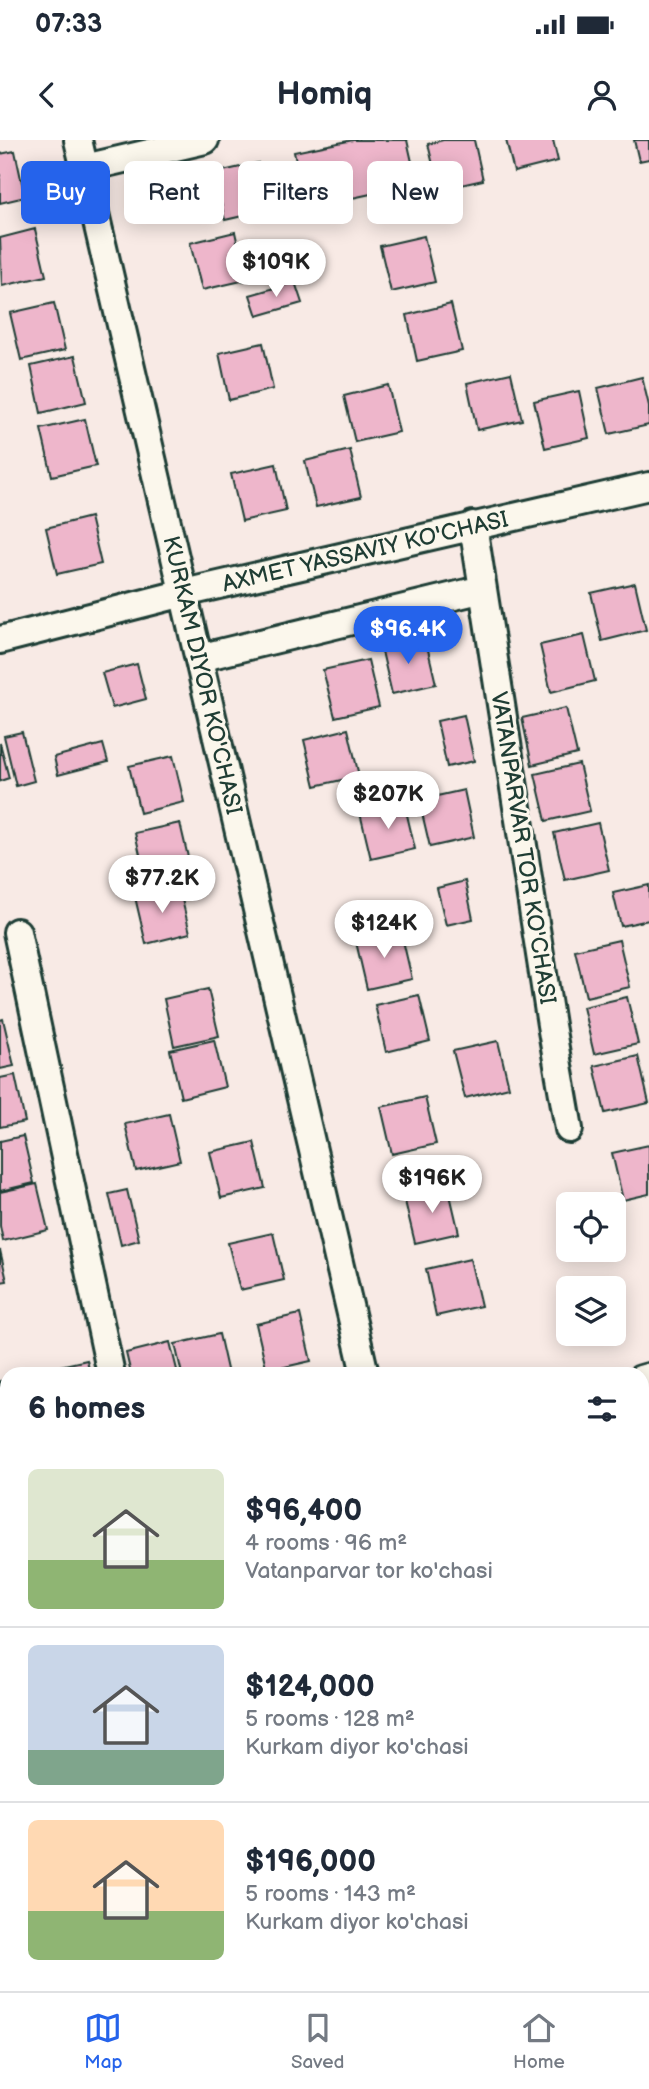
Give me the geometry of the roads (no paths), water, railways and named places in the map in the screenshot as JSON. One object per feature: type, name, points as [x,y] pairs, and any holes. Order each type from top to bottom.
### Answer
[{"type":"street","name":"KURKAM DIYOR KO'CHASI","points":[[78,140],[83,161]]},
{"type":"street","points":[[110,163],[205,140]]},
{"type":"street","name":"KURKAM DIYOR KO'CHASI","points":[[98,224],[363,1367]]},
{"type":"street","name":"AXMET YASSAVIY KO'CHASI","points":[[0,640],[184,593],[649,486]]},
{"type":"street","name":"VATANPARVAR TOR KO'CHASI","points":[[473,525],[569,1129]]},
{"type":"street","points":[[199,658],[482,589]]},
{"type":"street","points":[[17,932],[110,1367]]}]
